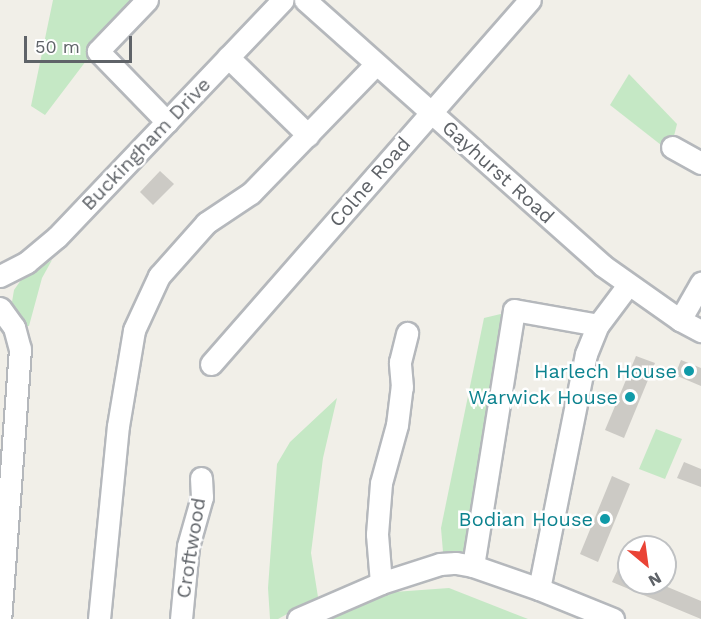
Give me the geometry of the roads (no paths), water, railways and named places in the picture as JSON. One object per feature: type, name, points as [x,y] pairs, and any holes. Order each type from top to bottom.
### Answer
[{"type":"street","points":[[147,0],[98,51],[167,122]]},
{"type":"street","name":"Buckingham Drive","points":[[0,276],[27,262],[57,237],[283,0]]},
{"type":"street","name":"Gayhurst Road","points":[[305,0],[375,65],[432,112],[602,265],[680,320],[701,330]]},
{"type":"street","name":"Colne Road","points":[[211,364],[530,0]]},
{"type":"street","points":[[228,57],[308,135]]},
{"type":"street","points":[[99,619],[118,426],[134,330],[159,276],[206,223],[251,193],[375,65]]},
{"type":"street","points":[[672,147],[701,163]]},
{"type":"street","points":[[680,320],[701,283]]},
{"type":"street","points":[[539,589],[586,354],[598,325],[628,285]]},
{"type":"street","points":[[0,308],[14,327],[20,349],[0,619]]},
{"type":"street","points":[[473,566],[514,310],[598,325]]},
{"type":"street","points":[[381,583],[377,534],[381,483],[397,425],[402,387],[400,362],[407,333]]},
{"type":"street","name":"Croftwood","points":[[181,619],[188,546],[201,497],[201,478]]},
{"type":"street","points":[[298,619],[381,583],[440,564],[473,566],[539,589],[613,619]]},
{"type":"place","name":"Harlech House","points":[[689,371]]},
{"type":"place","name":"Warwick House","points":[[630,397]]},
{"type":"place","name":"Bodian House","points":[[605,519]]}]
